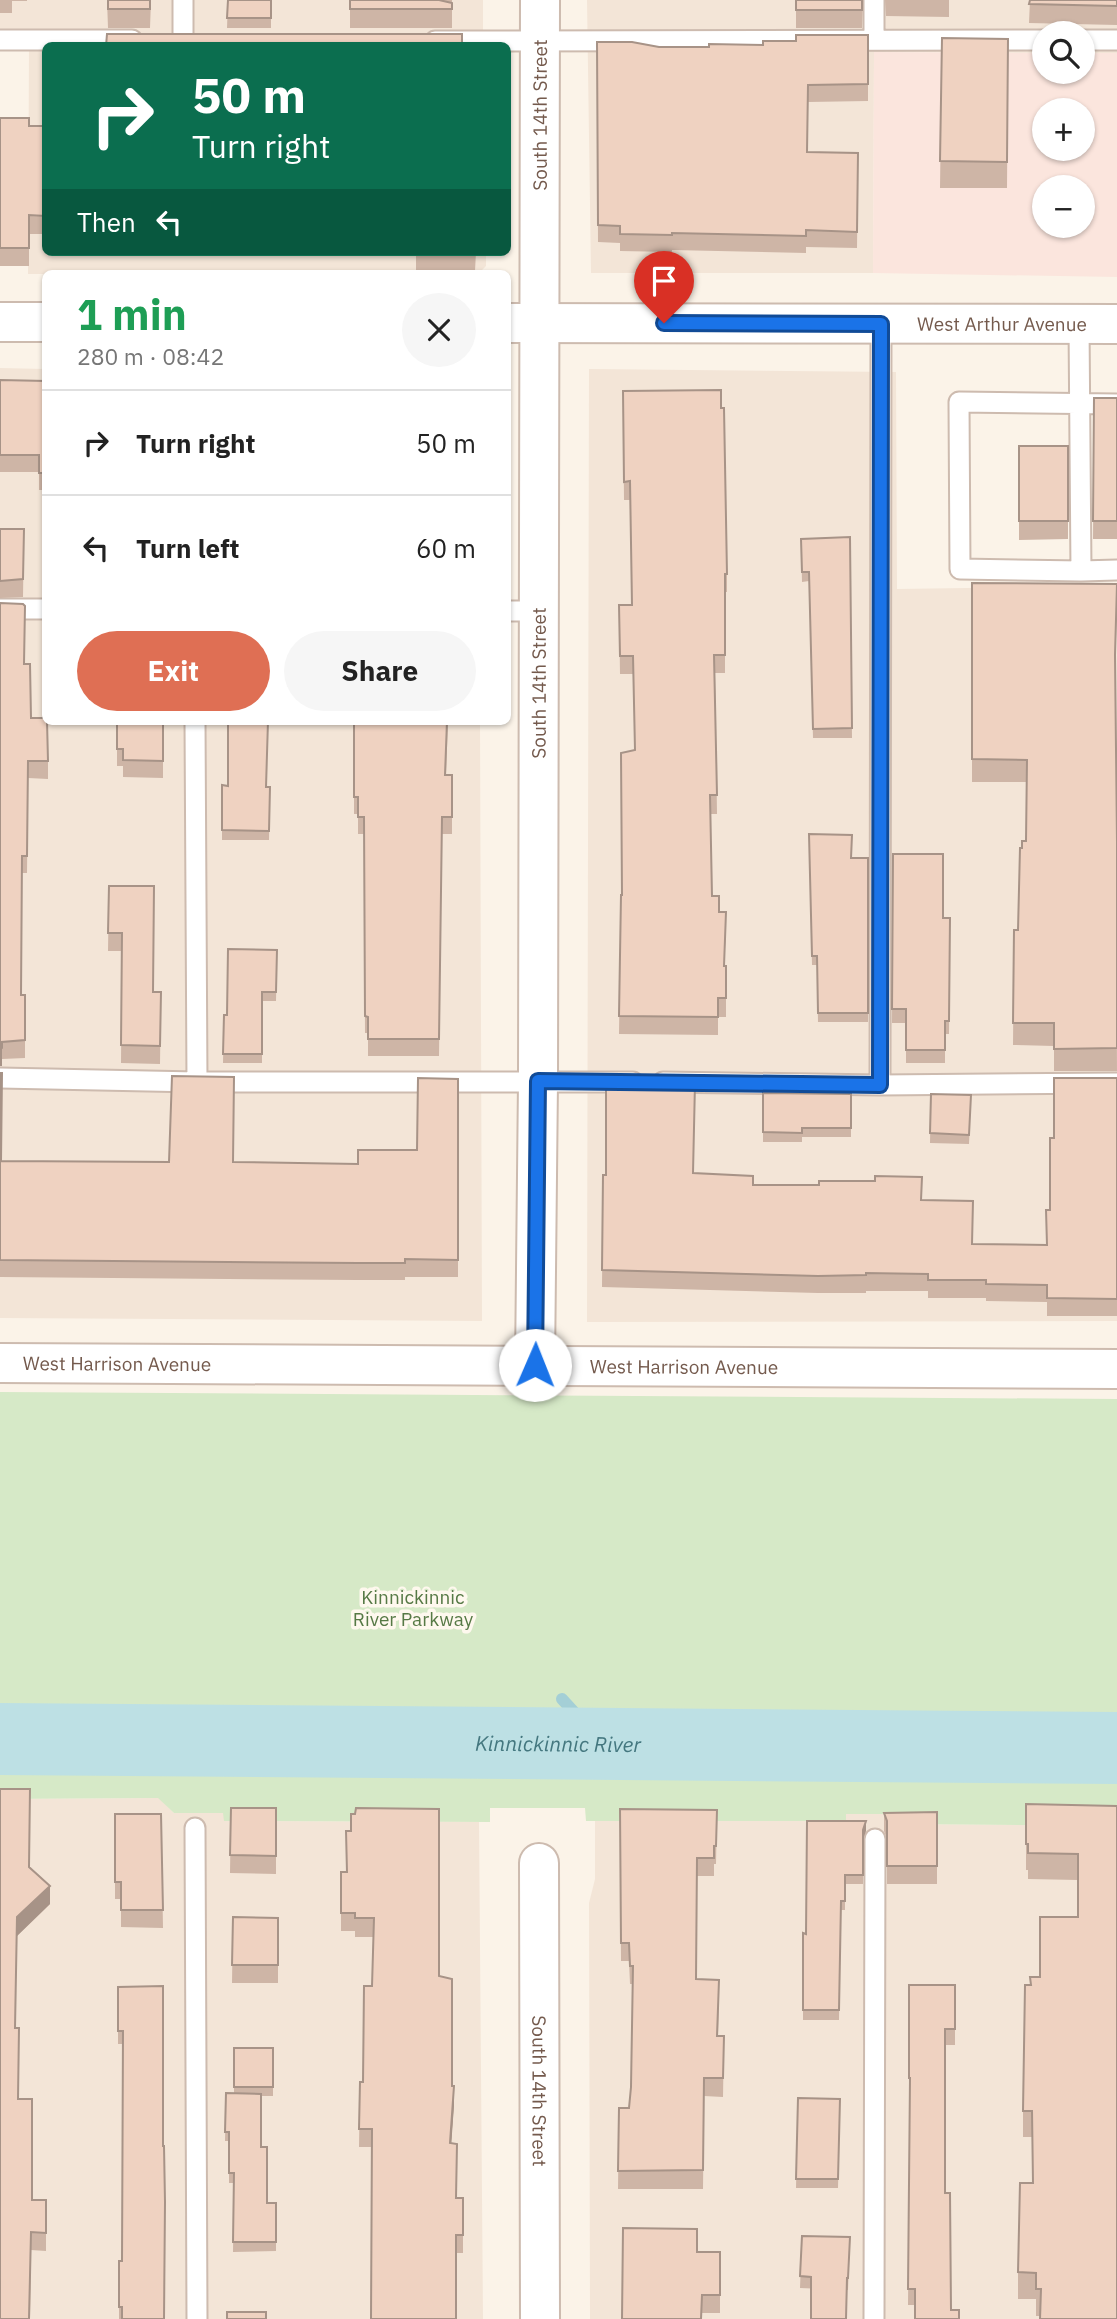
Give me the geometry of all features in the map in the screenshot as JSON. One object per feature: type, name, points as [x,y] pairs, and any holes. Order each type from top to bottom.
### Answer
[{"type":"street","name":"South 14th Street","points":[[535,1365],[538,1081],[523,611],[524,323],[540,0]]},
{"type":"street","points":[[0,321],[42,322]]},
{"type":"street","name":"West Arthur Avenue","points":[[524,323],[1117,324]]},
{"type":"street","name":"West Harrison Avenue","points":[[0,1363],[1117,1369]]},
{"type":"street","name":"South 14th Street","points":[[539,1863],[540,2319]]},
{"type":"lane","points":[[0,40],[176,40],[183,0]]},
{"type":"lane","points":[[874,0],[874,40]]},
{"type":"lane","points":[[417,41],[1032,40]]},
{"type":"lane","points":[[1095,40],[1117,40]]},
{"type":"lane","points":[[880,1085],[881,324]]},
{"type":"lane","points":[[1079,324],[1081,571]]},
{"type":"lane","points":[[1117,404],[959,402],[960,569],[1117,570]]},
{"type":"lane","points":[[0,609],[42,609]]},
{"type":"lane","points":[[195,725],[197,1082]]},
{"type":"lane","points":[[0,1078],[197,1082],[538,1081],[880,1085],[1117,1083]]},
{"type":"lane","points":[[195,1829],[197,2319]]},
{"type":"lane","points":[[874,2319],[876,1839]]},
{"type":"shaded area","points":[[0,0],[483,0],[483,42],[42,42],[42,256],[486,256],[486,266],[482,270],[42,270],[42,274],[28,274],[29,47],[0,47]]},
{"type":"shaded area","points":[[587,0],[1117,0],[1117,53],[1095,53],[1095,21],[1032,21],[1032,53],[874,52],[873,273],[591,273]]},
{"type":"shaded area","points":[[874,52],[1032,53],[1032,84],[1095,84],[1095,53],[1117,53],[1117,277],[873,273]]},
{"type":"shaded area","points":[[0,368],[42,369],[42,725],[480,725],[482,1321],[0,1318]]},
{"type":"shaded area","points":[[589,369],[896,372],[897,589],[1117,586],[1117,1321],[587,1322]]},
{"type":"shaded area","points":[[159,1798],[174,1813],[224,1813],[225,1821],[479,1822],[483,2319],[0,2319],[0,1799]]},
{"type":"shaded area","points":[[846,1814],[894,1814],[894,1824],[1117,1826],[1117,2319],[590,2319],[589,1903],[595,1879],[595,1821],[845,1821]]},
{"type":"green space","name":"Kinnickinnic River Parkway","points":[[0,1392],[1117,1399],[1117,1826],[894,1824],[894,1814],[846,1814],[846,1821],[586,1821],[585,1808],[490,1808],[490,1822],[224,1821],[223,1813],[174,1813],[158,1798],[0,1799]]},
{"type":"building","points":[[108,0],[150,0],[150,9],[108,9]]},
{"type":"building","points":[[228,0],[271,0],[271,18],[227,18]]},
{"type":"building","points":[[350,0],[439,0],[452,3],[452,9],[350,9]]},
{"type":"building","points":[[796,0],[862,0],[862,10],[796,10]]},
{"type":"building","points":[[1030,0],[1117,0],[1117,6],[1029,4]]},
{"type":"building","points":[[107,34],[462,34],[462,42],[106,42]]},
{"type":"building","points":[[796,35],[868,35],[868,84],[808,85],[807,152],[858,153],[857,232],[806,230],[806,236],[620,234],[620,226],[598,225],[597,42],[632,42],[659,47],[709,47],[709,44],[763,45],[763,41],[796,41]]},
{"type":"building","points":[[942,38],[1008,39],[1007,162],[940,161]]},
{"type":"building","points":[[0,118],[29,118],[29,126],[42,126],[42,216],[29,215],[29,248],[0,248]]},
{"type":"building","points":[[0,380],[42,381],[42,473],[39,473],[39,455],[0,455]]},
{"type":"building","points":[[721,390],[721,408],[724,408],[727,574],[725,655],[714,655],[717,795],[710,795],[712,896],[719,896],[719,912],[726,912],[726,998],[718,998],[718,1017],[619,1016],[621,753],[635,750],[633,656],[620,656],[619,605],[632,605],[630,481],[624,482],[623,391]]},
{"type":"building","points":[[1094,398],[1117,398],[1117,521],[1093,521]]},
{"type":"building","points":[[1019,446],[1068,446],[1068,521],[1019,521]]},
{"type":"building","points":[[0,529],[24,529],[23,579],[0,581]]},
{"type":"building","points":[[850,537],[852,728],[813,729],[809,572],[802,572],[801,539]]},
{"type":"building","points":[[972,583],[1117,584],[1117,1048],[1054,1049],[1054,1023],[1013,1023],[1014,930],[1018,930],[1020,848],[1022,841],[1026,841],[1027,760],[972,759]]},
{"type":"building","points":[[0,603],[25,606],[24,664],[30,664],[31,718],[42,718],[42,725],[47,725],[48,761],[28,761],[27,856],[22,856],[21,995],[25,995],[25,1040],[2,1042],[0,1049]]},
{"type":"building","points":[[117,725],[163,725],[163,761],[123,760],[123,749],[117,749]]},
{"type":"building","points":[[228,725],[268,725],[266,787],[270,787],[269,831],[222,830],[222,785],[228,786]]},
{"type":"building","points":[[354,725],[447,725],[445,775],[452,775],[452,817],[442,817],[439,1039],[368,1039],[368,1017],[365,1016],[364,817],[358,817],[358,797],[354,797]]},
{"type":"building","points":[[809,834],[852,835],[851,858],[868,858],[868,1013],[818,1013],[817,956],[812,956]]},
{"type":"building","points":[[893,854],[943,854],[943,918],[950,918],[949,1021],[945,1021],[945,1050],[906,1050],[906,1009],[892,1009]]},
{"type":"building","points":[[109,886],[154,886],[153,992],[161,992],[160,1046],[121,1045],[122,933],[108,933]]},
{"type":"building","points":[[228,949],[277,950],[276,992],[262,992],[262,1054],[223,1054],[224,1015],[227,1015]]},
{"type":"building","points":[[0,1073],[1,1161],[169,1162],[172,1076],[234,1077],[233,1162],[358,1164],[358,1150],[417,1150],[418,1078],[458,1079],[458,1260],[405,1259],[405,1263],[358,1263],[0,1260]]},
{"type":"building","points":[[606,1077],[687,1079],[687,1083],[695,1083],[693,1173],[753,1176],[753,1185],[819,1185],[819,1181],[875,1181],[875,1176],[922,1177],[921,1200],[973,1201],[972,1244],[1047,1245],[1050,1138],[1054,1138],[1054,1078],[1117,1078],[1117,1299],[1047,1298],[1047,1285],[986,1284],[986,1280],[928,1280],[928,1274],[866,1273],[818,1276],[602,1270]]},
{"type":"building","points":[[763,1093],[851,1094],[851,1128],[802,1128],[802,1133],[763,1132]]},
{"type":"building","points":[[931,1094],[971,1095],[969,1135],[930,1133]]},
{"type":"building","points":[[0,1789],[30,1789],[29,1867],[50,1886],[17,1917],[15,2028],[19,2028],[18,2099],[32,2099],[32,2200],[46,2200],[46,2233],[31,2232],[29,2319],[0,2319]]},
{"type":"building","points":[[1026,1804],[1117,1806],[1117,2319],[1040,2319],[1041,2289],[1036,2289],[1036,2273],[1018,2272],[1020,2183],[1033,2183],[1032,2111],[1023,2111],[1025,1985],[1031,1985],[1030,1977],[1040,1977],[1040,1917],[1078,1917],[1078,1854],[1028,1853]]},
{"type":"building","points":[[231,1808],[276,1808],[276,1856],[230,1855]]},
{"type":"building","points":[[356,1808],[439,1809],[439,1976],[452,1979],[454,2086],[450,2143],[457,2144],[456,2198],[463,2198],[463,2235],[456,2235],[456,2319],[371,2319],[372,2129],[359,2129],[360,2082],[363,2082],[364,1986],[372,1986],[374,1918],[355,1918],[355,1913],[341,1913],[341,1872],[347,1872],[346,1831],[351,1831],[351,1814],[355,1814]]},
{"type":"building","points":[[620,1809],[717,1810],[714,1858],[697,1858],[696,1979],[719,1980],[717,2036],[724,2036],[723,2078],[704,2078],[703,2170],[618,2171],[619,2108],[629,2108],[631,2087],[633,1966],[630,1966],[629,1943],[621,1943]]},
{"type":"building","points":[[937,1812],[937,1866],[887,1866],[887,1821],[884,1813]]},
{"type":"building","points":[[115,1814],[161,1814],[163,1910],[121,1910],[121,1882],[115,1882]]},
{"type":"building","points":[[807,1821],[866,1821],[863,1830],[863,1875],[845,1875],[845,1901],[841,1901],[839,2010],[803,2010]]},
{"type":"building","points":[[233,1917],[278,1918],[278,1965],[232,1965]]},
{"type":"building","points":[[909,1985],[955,1985],[955,2029],[945,2029],[945,2193],[950,2193],[951,2310],[959,2310],[959,2319],[915,2319],[915,2289],[908,2289]]},
{"type":"building","points":[[163,1986],[164,2319],[122,2319],[122,2307],[119,2307],[119,2261],[122,2261],[123,2031],[118,2031],[118,1987]]},
{"type":"building","points":[[234,2048],[273,2048],[273,2087],[234,2087]]},
{"type":"building","points":[[226,2093],[261,2094],[261,2147],[267,2147],[267,2203],[276,2203],[276,2242],[233,2242],[234,2173],[229,2173],[229,2132],[225,2132]]},
{"type":"building","points":[[798,2098],[840,2099],[838,2179],[796,2179]]},
{"type":"building","points":[[623,2228],[697,2229],[697,2252],[720,2252],[720,2295],[702,2295],[701,2319],[622,2319]]},
{"type":"building","points":[[802,2236],[850,2237],[846,2319],[811,2319],[811,2277],[800,2276]]},
{"type":"building","points":[[227,2312],[266,2312],[266,2319],[227,2319]]},
{"type":"waterway","points":[[562,1699],[604,1745]]},
{"type":"waterway","name":"Kinnickinnic River","points":[[0,1739],[1117,1748]]},
{"type":"route","points":[[535,1365],[538,1081],[880,1085],[881,324],[664,323]]}]
